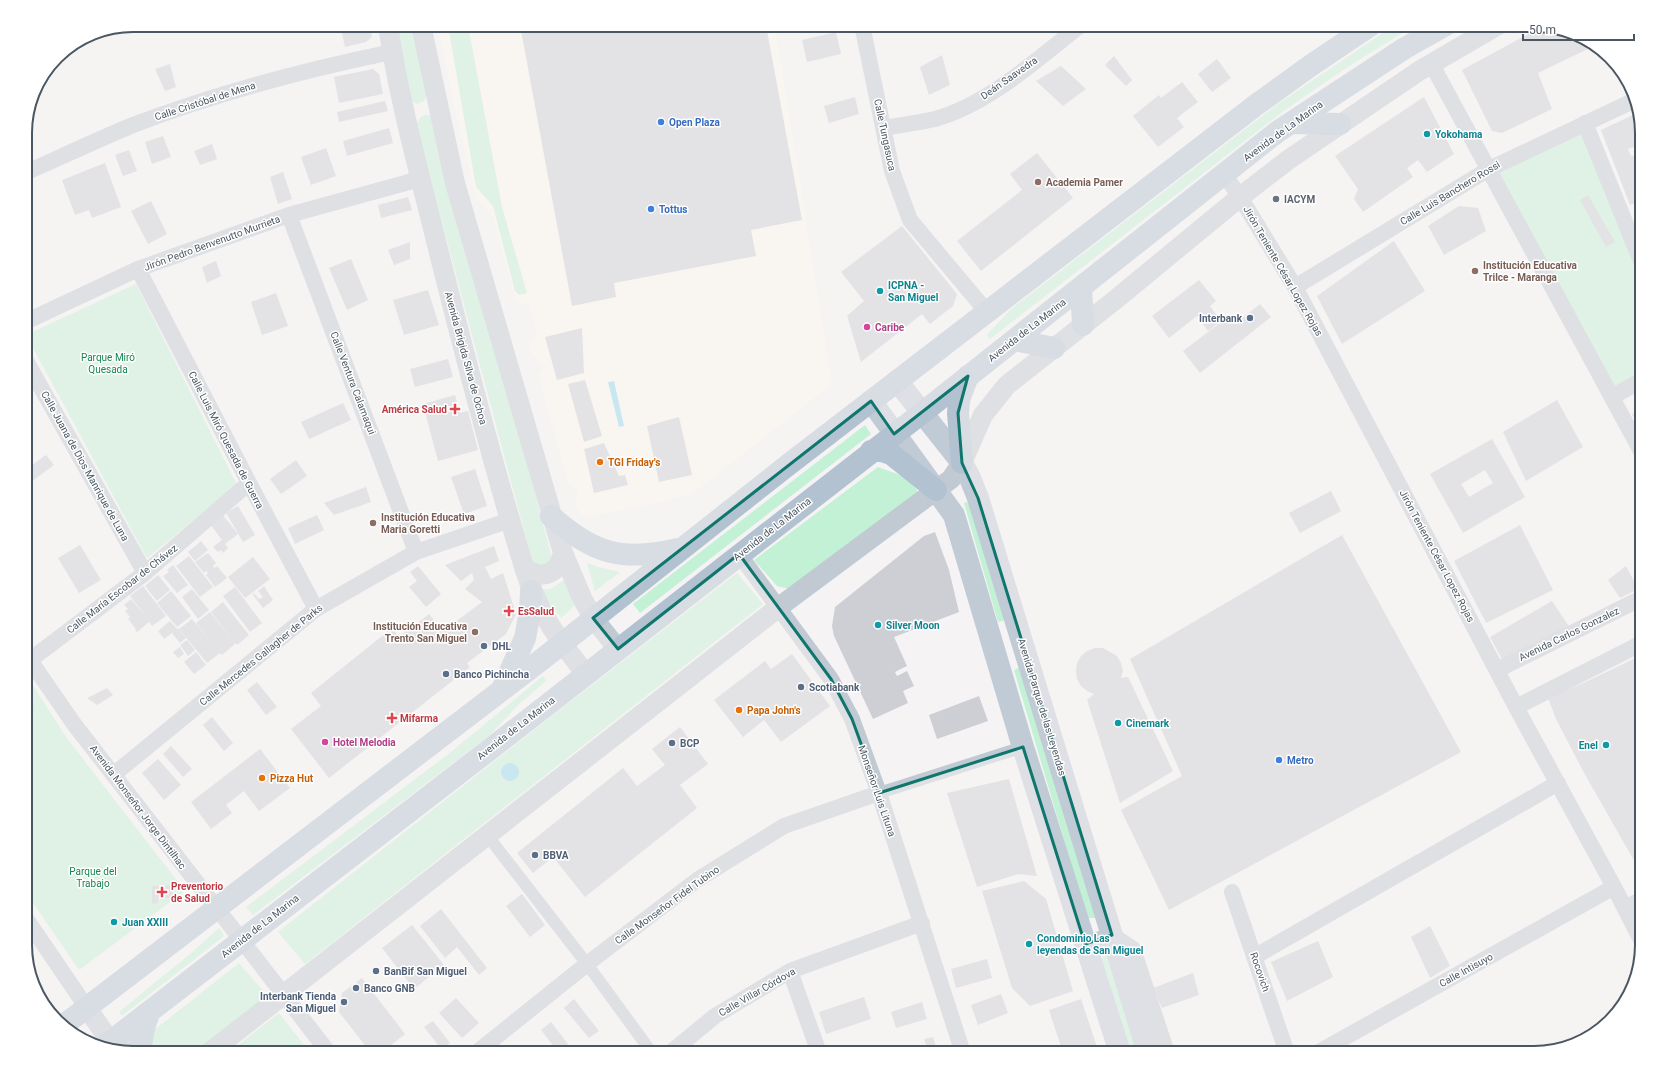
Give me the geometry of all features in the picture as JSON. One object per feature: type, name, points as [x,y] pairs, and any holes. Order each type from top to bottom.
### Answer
[{"type":"main road","points":[[68,1022],[502,689],[871,401],[1256,105],[1361,32]]},
{"type":"main road","name":"Avenida de La Marina","points":[[110,1043],[871,451],[922,413],[1224,174],[1291,123],[1405,48],[1434,32]]},
{"type":"main road","points":[[1291,123],[1340,124]]},
{"type":"main road","points":[[1082,287],[1083,325]]},
{"type":"main road","points":[[1014,340],[1054,348]]},
{"type":"main road","points":[[962,463],[958,413],[960,400],[968,376]]},
{"type":"main road","name":"Avenida Parque de las Leyendas","points":[[897,381],[962,463],[978,498],[1146,1046]]},
{"type":"main road","points":[[871,401],[954,515],[1023,747],[1118,1046]]},
{"type":"main road","points":[[871,451],[882,451],[891,454],[936,490]]},
{"type":"main road","points":[[551,516],[569,533],[587,544],[607,552],[628,555],[656,554],[683,548]]},
{"type":"main road","points":[[502,689],[525,638],[532,591]]},
{"type":"main road","points":[[141,1046],[144,1024],[150,1011]]},
{"type":"street","name":"Avenida Brigida Silva de Ochoa","points":[[389,32],[405,114],[413,181],[460,337],[524,567],[532,591],[548,624],[586,674]]},
{"type":"street","points":[[422,32],[455,183],[551,516],[563,553],[582,598],[593,618],[618,649]]},
{"type":"street","name":"Calle Tungasuca","points":[[863,32],[892,171],[910,220],[987,312]]},
{"type":"street","name":"Deán Saavedra","points":[[884,128],[935,119],[970,105],[1001,86],[1072,32]]},
{"type":"street","points":[[219,1046],[779,608],[952,479],[962,463],[983,415],[1007,385],[1083,325],[1240,196],[1288,160],[1431,63],[1486,32]]},
{"type":"street","name":"Calle Cristóbal de Mena","points":[[32,170],[132,126],[198,102],[269,80],[340,62],[392,52]]},
{"type":"street","points":[[1431,63],[1635,440]]},
{"type":"street","name":"Calle Luis Banchero Rossi","points":[[1295,287],[1489,169],[1630,102]]},
{"type":"street","points":[[405,114],[438,106]]},
{"type":"street","points":[[1585,123],[1635,247]]},
{"type":"street","name":"Jirón Teniente César Lopez Rojas","points":[[1224,174],[1240,196],[1295,287],[1516,707],[1635,928]]},
{"type":"street","name":"Jirón Pedro Benvenutto Murrieta","points":[[32,319],[138,269],[289,215],[413,181]]},
{"type":"street","name":"Calle Ventura Calamaqui","points":[[289,215],[416,552]]},
{"type":"street","name":"Calle Luis Miró Quesada de Guerra","points":[[138,269],[316,609]]},
{"type":"street","name":"Calle Juana de Dios Manrique de Luna","points":[[32,371],[145,573]]},
{"type":"street","points":[[1612,397],[1635,384]]},
{"type":"street","name":"Calle María Escobar de Chávez","points":[[32,654],[145,573],[249,483]]},
{"type":"street","name":"Calle Mercedes Gallagher de Parks","points":[[113,775],[316,609],[416,552],[510,520]]},
{"type":"street","points":[[524,567],[531,573],[540,575],[548,574],[556,569],[561,562],[563,553]]},
{"type":"street","name":"Monseñor Luis Lituna","points":[[739,554],[831,679],[852,720],[879,793],[961,1046]]},
{"type":"street","name":"Avenida Carlos Gonzalez","points":[[1497,670],[1635,601]]},
{"type":"street","points":[[1516,707],[1635,647]]},
{"type":"street","name":"Avenida Monseñor Jorge Dintilhac","points":[[32,663],[74,724],[324,1046]]},
{"type":"street","points":[[879,793],[1023,747]]},
{"type":"street","points":[[1254,957],[1558,783]]},
{"type":"street","name":"Calle Monseñor Fidel Tubino","points":[[485,1046],[587,964],[697,880],[784,826],[879,793]]},
{"type":"street","points":[[487,835],[587,964],[647,1046]]},
{"type":"street","name":"Calle Intisuyo","points":[[1330,1046],[1614,887]]},
{"type":"street","name":"Rocovich","points":[[1232,892],[1285,1046]]},
{"type":"street","points":[[1625,908],[1635,903]]},
{"type":"street","name":"Calle Villar Córdova","points":[[679,1046],[715,1016],[790,971],[922,923]]},
{"type":"street","points":[[32,927],[87,1008],[108,1043]]},
{"type":"street","points":[[1085,944],[1112,935],[1133,949],[1165,1046]]},
{"type":"street","points":[[790,971],[817,1046]]},
{"type":"highlighted area","points":[[968,376],[958,413],[962,463],[978,498],[1112,935],[1085,944],[1023,747],[879,793],[852,719],[831,679],[739,554],[618,649],[593,618],[871,401],[894,434]]},
{"type":"shaded area","points":[[439,32],[776,32],[832,384],[691,495],[584,518],[574,505],[578,492],[568,482],[538,376],[544,366],[533,356],[529,348],[529,342],[537,334],[530,306],[522,304],[516,300],[493,217],[477,197],[475,192],[454,105]]},
{"type":"green space","points":[[396,32],[414,32],[427,94],[424,101],[417,104],[409,99]]},
{"type":"green space","points":[[449,32],[469,32],[502,207],[527,293],[519,295],[515,291],[493,206],[476,187]]},
{"type":"green space","points":[[1385,32],[1404,32],[1343,70],[1285,110],[990,339],[987,335],[1011,309],[1279,103]]},
{"type":"green space","points":[[427,115],[433,117],[437,122],[553,562],[534,568],[416,124],[422,116]]},
{"type":"green space","points":[[1581,132],[1635,266],[1635,378],[1613,390],[1495,172]]},
{"type":"green space","name":"Parque Miró Quesada","points":[[136,284],[237,485],[147,558],[32,346],[32,332]]},
{"type":"green space","points":[[865,425],[871,434],[640,613],[633,604]]},
{"type":"green space","points":[[878,467],[911,479],[918,492],[790,589],[777,586],[754,560]]},
{"type":"green space","points":[[975,499],[1009,619],[998,622],[964,503]]},
{"type":"green space","points":[[587,563],[598,567],[620,572],[595,591]]},
{"type":"green space","points":[[737,573],[763,604],[305,964],[278,932],[553,715]]},
{"type":"green space","points":[[563,581],[567,583],[574,606],[561,618],[541,592],[542,589],[550,589]]},
{"type":"green space","points":[[1020,667],[1096,918],[1087,918],[1014,670]]},
{"type":"green space","points":[[543,676],[546,681],[519,704],[490,735],[253,915],[246,907],[451,752]]},
{"type":"green space","name":"Parque del Trabajo","points":[[32,684],[66,737],[185,891],[79,970],[32,901]]},
{"type":"green space","points":[[219,928],[224,936],[122,1016],[119,1012],[190,954]]},
{"type":"green space","points":[[1111,951],[1140,1046],[1128,1046],[1101,957]]},
{"type":"green space","points":[[239,963],[265,993],[261,1002],[206,1046],[150,1046],[153,1031]]},
{"type":"green space","points":[[279,1013],[305,1046],[237,1046]]},
{"type":"water","points":[[614,381],[624,426],[619,427],[608,382]]},
{"type":"water","points":[[510,763],[516,766],[519,772],[516,778],[510,781],[504,778],[501,772],[504,766]]},
{"type":"building","points":[[342,32],[371,32],[372,37],[366,42],[345,47]]},
{"type":"building","name":"Open Plaza","points":[[521,32],[767,32],[802,220],[751,230],[756,256],[614,283],[616,297],[572,306]]},
{"type":"building","points":[[836,32],[841,54],[807,62],[802,40]]},
{"type":"building","points":[[1532,32],[1560,35],[1578,42],[1589,48],[1538,73],[1552,109],[1502,133],[1492,131],[1462,70]]},
{"type":"building","points":[[942,55],[950,85],[929,95],[920,67]]},
{"type":"building","points":[[1114,56],[1132,80],[1126,86],[1105,65]]},
{"type":"building","points":[[1217,59],[1231,78],[1212,92],[1198,74]]},
{"type":"building","points":[[170,64],[176,87],[165,91],[155,69]]},
{"type":"building","points":[[1061,66],[1086,89],[1063,106],[1036,81]]},
{"type":"building","points":[[373,69],[379,74],[383,94],[339,103],[334,77]]},
{"type":"building","points":[[1182,82],[1198,102],[1177,118],[1184,127],[1158,147],[1133,116],[1159,95],[1161,98]]},
{"type":"building","points":[[855,97],[859,114],[829,123],[824,106]]},
{"type":"building","points":[[1424,97],[1454,154],[1427,172],[1418,160],[1407,168],[1413,177],[1363,212],[1354,199],[1358,189],[1335,156]]},
{"type":"building","points":[[385,101],[388,111],[339,122],[337,112]]},
{"type":"building","points":[[1633,115],[1635,147],[1628,149],[1631,156],[1635,155],[1635,203],[1630,205],[1601,130]]},
{"type":"building","points":[[389,128],[393,143],[347,156],[343,141]]},
{"type":"building","points":[[163,136],[171,157],[152,164],[145,142]]},
{"type":"building","points":[[212,144],[217,159],[200,165],[194,151]]},
{"type":"building","points":[[326,148],[336,176],[311,185],[301,157]]},
{"type":"building","points":[[129,150],[137,171],[123,176],[115,155]]},
{"type":"building","points":[[1037,153],[1073,198],[981,271],[957,241],[1022,190],[1010,174]]},
{"type":"building","points":[[105,163],[121,207],[92,218],[89,210],[75,215],[62,180]]},
{"type":"building","points":[[283,172],[292,199],[278,204],[270,177]]},
{"type":"building","points":[[1588,195],[1615,242],[1606,247],[1580,200]]},
{"type":"building","points":[[408,197],[412,210],[381,218],[378,205]]},
{"type":"building","points":[[151,201],[167,234],[148,244],[131,211]]},
{"type":"building","points":[[1459,206],[1478,208],[1486,231],[1444,255],[1428,226]]},
{"type":"building","points":[[902,226],[957,294],[953,306],[930,324],[922,314],[861,362],[847,316],[864,301],[841,272]]},
{"type":"building","points":[[1394,241],[1425,291],[1342,344],[1317,296]]},
{"type":"building","points":[[410,242],[410,259],[394,265],[388,250]]},
{"type":"building","points":[[351,259],[368,300],[347,310],[329,268]]},
{"type":"building","points":[[216,261],[221,276],[207,283],[202,267]]},
{"type":"building","points":[[1199,280],[1216,301],[1210,306],[1221,321],[1208,331],[1197,316],[1169,338],[1152,316]]},
{"type":"building","points":[[428,290],[439,325],[404,335],[393,300]]},
{"type":"building","points":[[276,293],[288,326],[262,335],[251,302]]},
{"type":"building","points":[[1260,304],[1271,317],[1200,373],[1183,351],[1229,316],[1235,324]]},
{"type":"building","points":[[582,328],[584,373],[557,380],[545,337]]},
{"type":"building","points":[[448,359],[453,377],[415,387],[410,369]]},
{"type":"building","points":[[585,380],[602,436],[584,442],[568,384]]},
{"type":"building","points":[[455,395],[460,413],[468,411],[478,450],[438,461],[423,404]]},
{"type":"building","points":[[1557,400],[1583,447],[1526,481],[1503,432]]},
{"type":"building","points":[[343,403],[351,420],[309,439],[301,422]]},
{"type":"building","points":[[1635,412],[1635,419],[1632,414]]},
{"type":"building","points":[[679,417],[692,475],[659,482],[647,426]]},
{"type":"building","points":[[1492,439],[1525,497],[1463,533],[1430,474]],"holes":[[[1485,470],[1493,483],[1469,497],[1461,484]]]},
{"type":"building","name":"TGI Friday's","points":[[604,443],[619,476],[625,475],[628,485],[594,493],[584,449]]},
{"type":"building","points":[[46,455],[54,465],[32,481],[32,465]]},
{"type":"building","points":[[296,460],[307,476],[281,494],[270,479]]},
{"type":"building","points":[[475,469],[487,506],[464,514],[451,477]]},
{"type":"building","points":[[366,487],[371,502],[334,515],[324,503]]},
{"type":"building","points":[[1331,491],[1341,511],[1300,533],[1289,513]]},
{"type":"building","points":[[238,506],[255,535],[243,542],[226,513]]},
{"type":"building","points":[[223,515],[238,534],[225,544],[228,548],[223,553],[221,550],[218,552],[213,547],[222,540],[210,524]]},
{"type":"building","points":[[317,515],[324,530],[295,544],[288,528]]},
{"type":"building","points":[[1520,525],[1553,590],[1486,623],[1454,561]]},
{"type":"building","name":"Silver Moon","points":[[935,532],[949,570],[959,612],[894,637],[907,666],[895,672],[897,676],[907,671],[914,686],[903,691],[908,703],[873,719],[834,636],[832,626],[835,607],[924,536]]},
{"type":"building","points":[[1342,535],[1461,752],[1169,910],[1121,810],[1182,776],[1130,659]]},
{"type":"building","points":[[201,541],[208,550],[195,561],[188,552]]},
{"type":"building","points":[[80,545],[101,580],[79,593],[58,558]]},
{"type":"building","points":[[494,546],[499,561],[485,567],[491,579],[503,573],[516,614],[506,634],[467,663],[470,667],[329,778],[291,729],[321,706],[311,693],[392,628],[399,637],[429,614],[443,631],[482,602],[465,589],[474,580],[472,573],[461,581],[445,565]]},
{"type":"building","points":[[208,553],[216,563],[213,566],[214,568],[217,566],[227,578],[215,587],[206,575],[208,573],[206,571],[204,573],[195,562]]},
{"type":"building","points":[[189,556],[213,587],[200,597],[176,566]]},
{"type":"building","points":[[253,557],[270,579],[245,598],[228,577]]},
{"type":"building","points":[[173,565],[188,585],[177,593],[163,576],[169,572],[167,570]]},
{"type":"building","points":[[418,566],[441,594],[426,607],[409,587],[417,581],[410,572]]},
{"type":"building","points":[[1626,566],[1635,583],[1635,590],[1620,598],[1608,580]]},
{"type":"building","points":[[158,575],[170,590],[157,601],[145,586]]},
{"type":"building","points":[[143,586],[166,616],[152,626],[149,622],[137,632],[128,619],[130,617],[125,611],[128,609],[124,605],[131,599],[148,619],[130,596]]},
{"type":"building","points":[[264,586],[273,600],[263,608],[253,595],[254,593],[259,599],[263,597],[258,591]]},
{"type":"building","points":[[235,587],[262,623],[250,632],[223,596]]},
{"type":"building","points":[[192,589],[209,610],[198,619],[182,597]]},
{"type":"building","points":[[171,591],[191,616],[177,627],[157,603]]},
{"type":"building","points":[[1552,601],[1570,628],[1503,661],[1490,637]]},
{"type":"building","points":[[223,602],[249,635],[237,645],[236,643],[222,655],[220,653],[207,663],[179,629],[192,619],[212,643],[196,623],[210,612],[233,641],[211,612]]},
{"type":"building","points":[[170,621],[177,629],[164,639],[158,631]]},
{"type":"building","points":[[178,628],[186,638],[180,643],[172,633]]},
{"type":"building","points":[[187,640],[195,650],[188,656],[180,645]]},
{"type":"building","points":[[180,647],[184,654],[178,658],[173,652]]},
{"type":"building","points":[[1095,648],[1103,648],[1117,656],[1123,671],[1121,678],[1128,677],[1173,771],[1120,803],[1087,700],[1094,694],[1081,686],[1077,679],[1077,663],[1081,656],[1087,651]]},
{"type":"building","points":[[196,652],[206,665],[194,674],[184,662]]},
{"type":"building","points":[[792,654],[830,706],[781,742],[764,720],[743,737],[714,700],[765,661],[771,669]]},
{"type":"building","name":"Enel","points":[[1635,658],[1635,862],[1583,771],[1556,719],[1548,698]]},
{"type":"building","points":[[257,682],[277,707],[266,715],[247,690]]},
{"type":"building","points":[[107,688],[113,695],[97,705],[87,698]]},
{"type":"building","points":[[979,696],[988,721],[937,739],[929,715]]},
{"type":"building","points":[[32,708],[34,708],[32,719]]},
{"type":"building","points":[[212,717],[233,743],[224,751],[203,725]]},
{"type":"building","points":[[680,727],[708,764],[680,785],[697,808],[585,897],[553,857],[533,873],[517,853],[623,768],[637,786],[665,765],[652,749]]},
{"type":"building","points":[[171,746],[192,769],[183,777],[163,754]]},
{"type":"building","points":[[260,749],[290,788],[259,811],[244,791],[226,805],[232,813],[211,829],[191,802]]},
{"type":"building","points":[[158,759],[181,785],[164,800],[142,773]]},
{"type":"building","points":[[1009,779],[1037,876],[1018,874],[977,887],[947,793]]},
{"type":"building","name":"Condominio Las leyendas de San Miguel","points":[[1024,881],[1046,899],[1073,991],[1030,1006],[1012,988],[982,891]]},
{"type":"building","name":"Preventorio de Salud","points":[[172,885],[173,898],[158,898],[158,903],[152,904],[152,886]]},
{"type":"building","points":[[522,894],[545,925],[530,937],[506,906]]},
{"type":"building","points":[[441,909],[487,968],[479,975],[457,947],[445,958],[420,926]]},
{"type":"building","points":[[412,925],[444,965],[414,989],[382,948]]},
{"type":"building","points":[[1430,926],[1450,966],[1430,978],[1411,937]]},
{"type":"building","points":[[1318,941],[1333,977],[1287,1001],[1271,962]]},
{"type":"building","points":[[987,959],[992,978],[956,988],[951,969]]},
{"type":"building","points":[[1193,973],[1199,995],[1162,1008],[1153,988]]},
{"type":"building","points":[[362,978],[405,1034],[390,1046],[366,1046],[339,1012],[342,993]]},
{"type":"building","points":[[1001,994],[1008,1013],[978,1025],[971,1005]]},
{"type":"building","points":[[864,997],[871,1019],[826,1034],[819,1012]]},
{"type":"building","points":[[456,998],[479,1023],[462,1038],[439,1013]]},
{"type":"building","points":[[574,999],[599,1031],[589,1038],[564,1008]]},
{"type":"building","points":[[1081,999],[1097,1046],[1061,1046],[1049,1010]]},
{"type":"building","points":[[922,1002],[927,1019],[896,1028],[891,1012]]},
{"type":"building","points":[[433,1021],[450,1043],[447,1046],[439,1046],[424,1027]]},
{"type":"building","points":[[551,1022],[568,1044],[566,1046],[553,1046],[541,1030]]},
{"type":"building","points":[[933,1037],[936,1046],[923,1046],[926,1045],[924,1039]]},
{"type":"place","name":"Open Plaza","points":[[661,122]]},
{"type":"place","name":"Yokohama","points":[[1427,134]]},
{"type":"place","name":"Academia Pamer","points":[[1038,182]]},
{"type":"place","name":"IACYM","points":[[1276,199]]},
{"type":"place","name":"Tottus","points":[[651,209]]},
{"type":"place","name":"Institución Educativa Trilce - Maranga","points":[[1475,271]]},
{"type":"place","name":"ICPNA - San Miguel","points":[[880,291]]},
{"type":"place","name":"Interbank","points":[[1250,318]]},
{"type":"place","name":"Caribe","points":[[867,327]]},
{"type":"place","name":"América Salud","points":[[455,409]]},
{"type":"place","name":"TGI Friday's","points":[[600,462]]},
{"type":"place","name":"Institución Educativa Maria Goretti","points":[[373,523]]},
{"type":"place","name":"EsSalud","points":[[509,611]]},
{"type":"place","name":"Silver Moon","points":[[878,625]]},
{"type":"place","name":"Institución Educativa Trento San Miguel","points":[[475,632]]},
{"type":"place","name":"DHL","points":[[484,646]]},
{"type":"place","name":"Banco Pichincha","points":[[446,674]]},
{"type":"place","name":"Scotiabank","points":[[801,687]]},
{"type":"place","name":"Papa John's","points":[[739,710]]},
{"type":"place","name":"Mifarma","points":[[392,718]]},
{"type":"place","name":"Cinemark","points":[[1118,723]]},
{"type":"place","name":"Hotel Melodia","points":[[325,742]]},
{"type":"place","name":"BCP","points":[[672,743]]},
{"type":"place","name":"Enel","points":[[1606,745]]},
{"type":"place","name":"Metro","points":[[1279,760]]},
{"type":"place","name":"Pizza Hut","points":[[262,778]]},
{"type":"place","name":"BBVA","points":[[535,855]]},
{"type":"place","name":"Preventorio de Salud","points":[[162,892]]},
{"type":"place","name":"Juan XXIII","points":[[114,922]]},
{"type":"place","name":"Condominio Las leyendas de San Miguel","points":[[1029,944]]},
{"type":"place","name":"BanBif San Miguel","points":[[376,971]]},
{"type":"place","name":"Banco GNB","points":[[356,988]]},
{"type":"place","name":"Interbank Tienda San Miguel","points":[[344,1002]]}]
